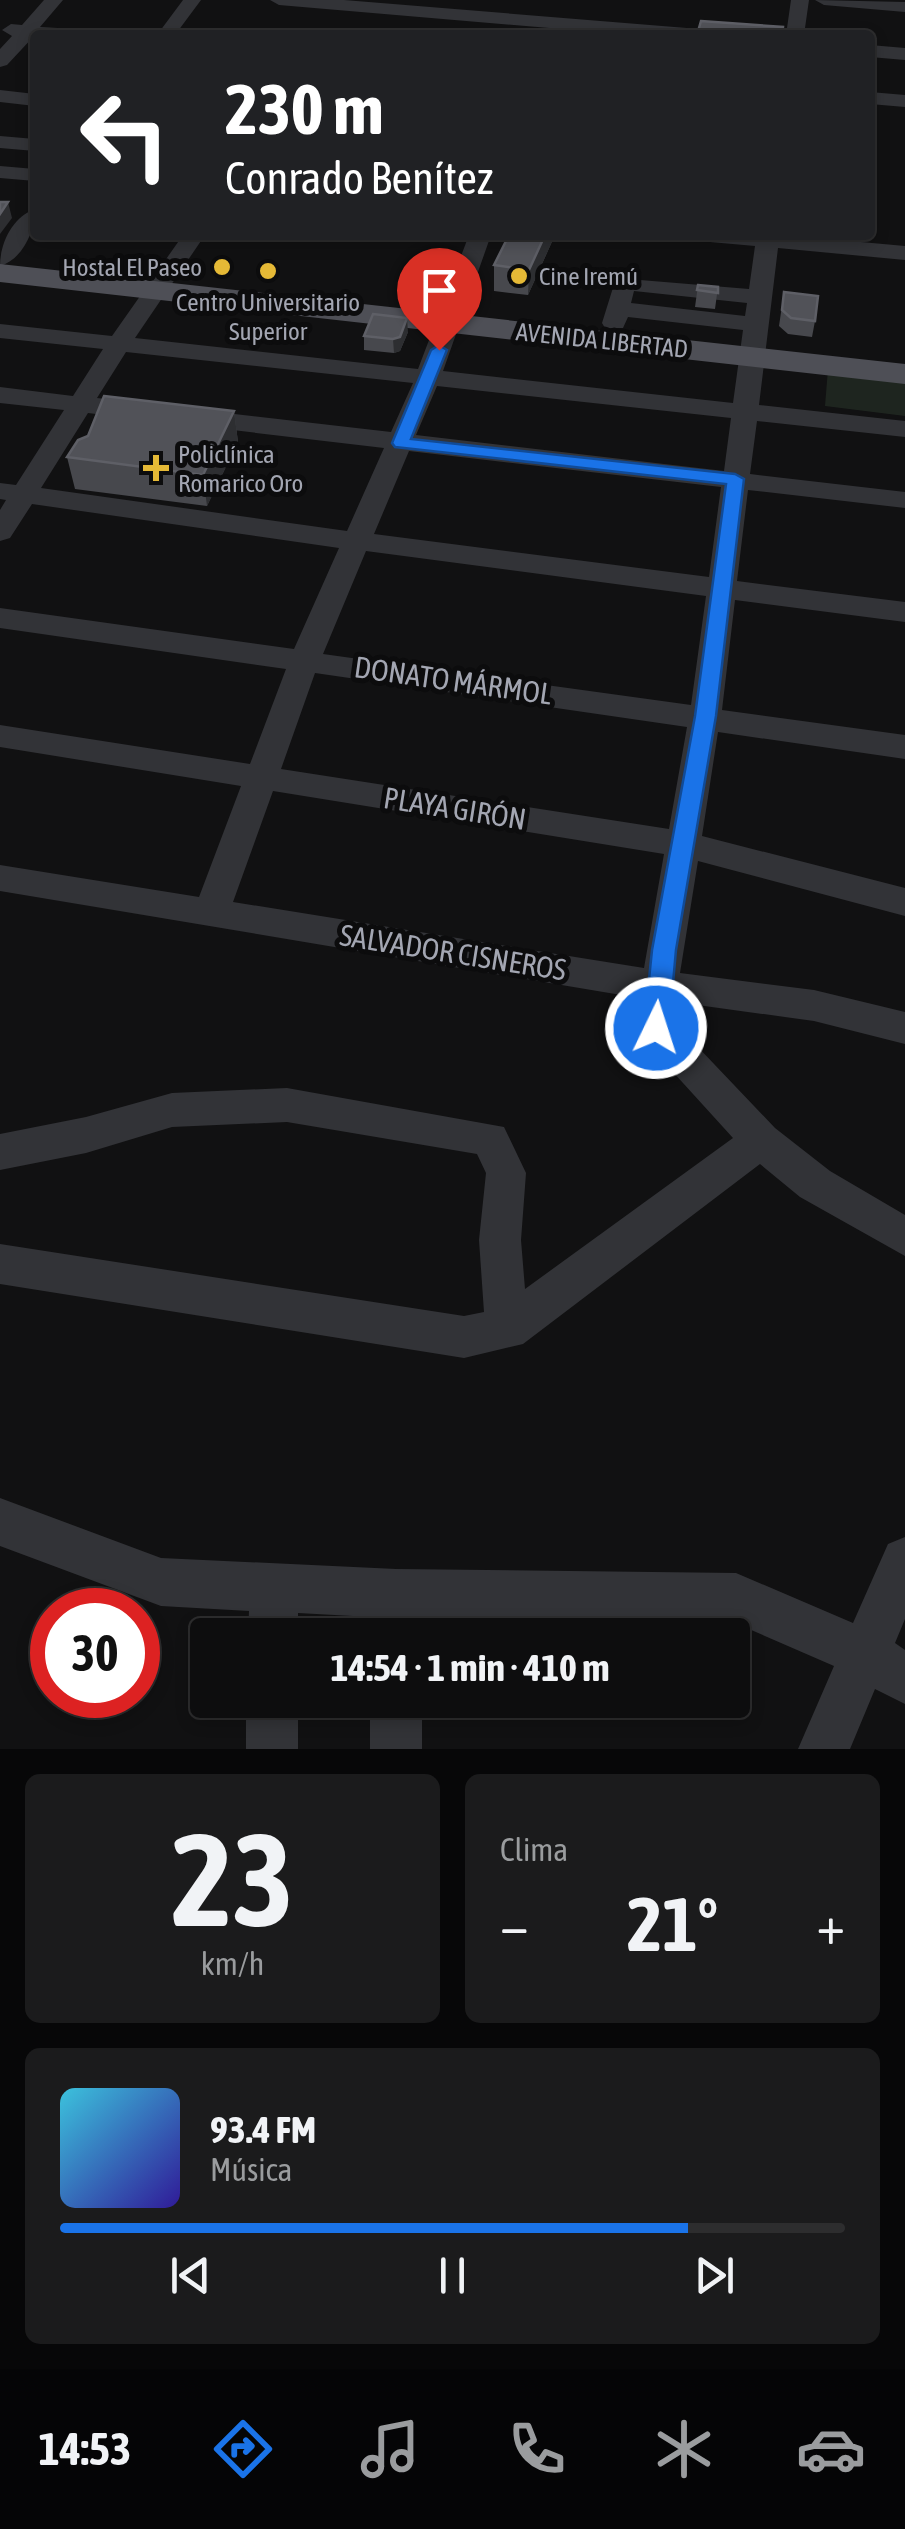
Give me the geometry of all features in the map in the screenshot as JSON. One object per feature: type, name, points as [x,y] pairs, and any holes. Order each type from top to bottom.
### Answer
[{"type":"main road","name":"AVENIDA LIBERTAD","points":[[0,262],[161,284],[452,315],[754,339],[905,356]]},
{"type":"main road","name":"AVENIDA LIBERTAD","points":[[452,315],[616,316],[754,339],[905,374]]},
{"type":"street","points":[[0,60],[54,0]]},
{"type":"street","points":[[170,30],[192,0]]},
{"type":"street","points":[[279,0],[595,30]]},
{"type":"street","points":[[554,28],[565,0]]},
{"type":"street","points":[[796,30],[800,0]]},
{"type":"street","points":[[824,0],[905,7]]},
{"type":"street","points":[[0,29],[30,31]]},
{"type":"street","points":[[875,51],[905,54]]},
{"type":"street","points":[[0,96],[30,99]]},
{"type":"street","points":[[875,98],[905,101]]},
{"type":"street","points":[[0,142],[30,145]]},
{"type":"street","points":[[0,172],[30,175]]},
{"type":"street","points":[[0,262],[30,223]]},
{"type":"street","points":[[0,532],[21,486],[191,240]]},
{"type":"street","points":[[210,913],[305,659],[401,443],[478,240]]},
{"type":"street","points":[[768,240],[705,716],[681,844],[656,1028],[761,1140],[815,1184],[905,1237]]},
{"type":"street","points":[[786,240],[905,253]]},
{"type":"street","points":[[616,316],[624,283],[760,297]]},
{"type":"street","points":[[0,331],[905,429]]},
{"type":"street","points":[[0,394],[76,410],[905,500]]},
{"type":"street","points":[[21,486],[86,449],[76,410]]},
{"type":"street","points":[[21,486],[355,542],[905,612]]},
{"type":"street","name":"DONATO MÁRMOL","points":[[0,618],[905,747]]},
{"type":"street","name":"PLAYA GIRÓN","points":[[0,736],[681,844],[905,902]]},
{"type":"street","name":"SALVADOR CISNEROS","points":[[0,878],[659,986],[755,994],[864,1015],[905,1028]]},
{"type":"street","points":[[0,1152],[86,1135],[172,1110],[287,1105],[490,1140],[506,1173],[500,1240],[507,1329]]},
{"type":"street","points":[[0,1264],[464,1337],[507,1329],[761,1140]]},
{"type":"street","points":[[0,1522],[160,1582],[274,1613],[396,1615],[736,1598],[884,1666]]},
{"type":"street","points":[[824,1749],[884,1666],[905,1561]]},
{"type":"street","points":[[272,1718],[272,1749]]},
{"type":"street","points":[[396,1718],[396,1749]]},
{"type":"shaded area","points":[[828,369],[905,378],[905,416],[825,406]]},
{"type":"building","points":[[701,21],[783,27],[783,30],[698,30]]},
{"type":"building","points":[[506,240],[543,240],[529,270],[494,265]]},
{"type":"building","points":[[698,285],[718,287],[718,293],[697,290]]},
{"type":"building","points":[[784,292],[818,296],[815,321],[791,318],[782,310]]},
{"type":"building","points":[[373,314],[407,318],[400,337],[364,336]]},
{"type":"building","points":[[104,396],[234,411],[203,475],[67,457],[78,440],[88,436]]},
{"type":"place","name":"Hostal El Paseo","points":[[222,267]]},
{"type":"place","name":"Centro Universitario Superior","points":[[268,271]]},
{"type":"place","name":"Cine Iremú","points":[[519,276]]},
{"type":"place","name":"Policlínica Romarico Oro","points":[[156,468]]},
{"type":"route","points":[[439,350],[401,443],[735,479],[705,716],[664,950],[656,1028]]}]
